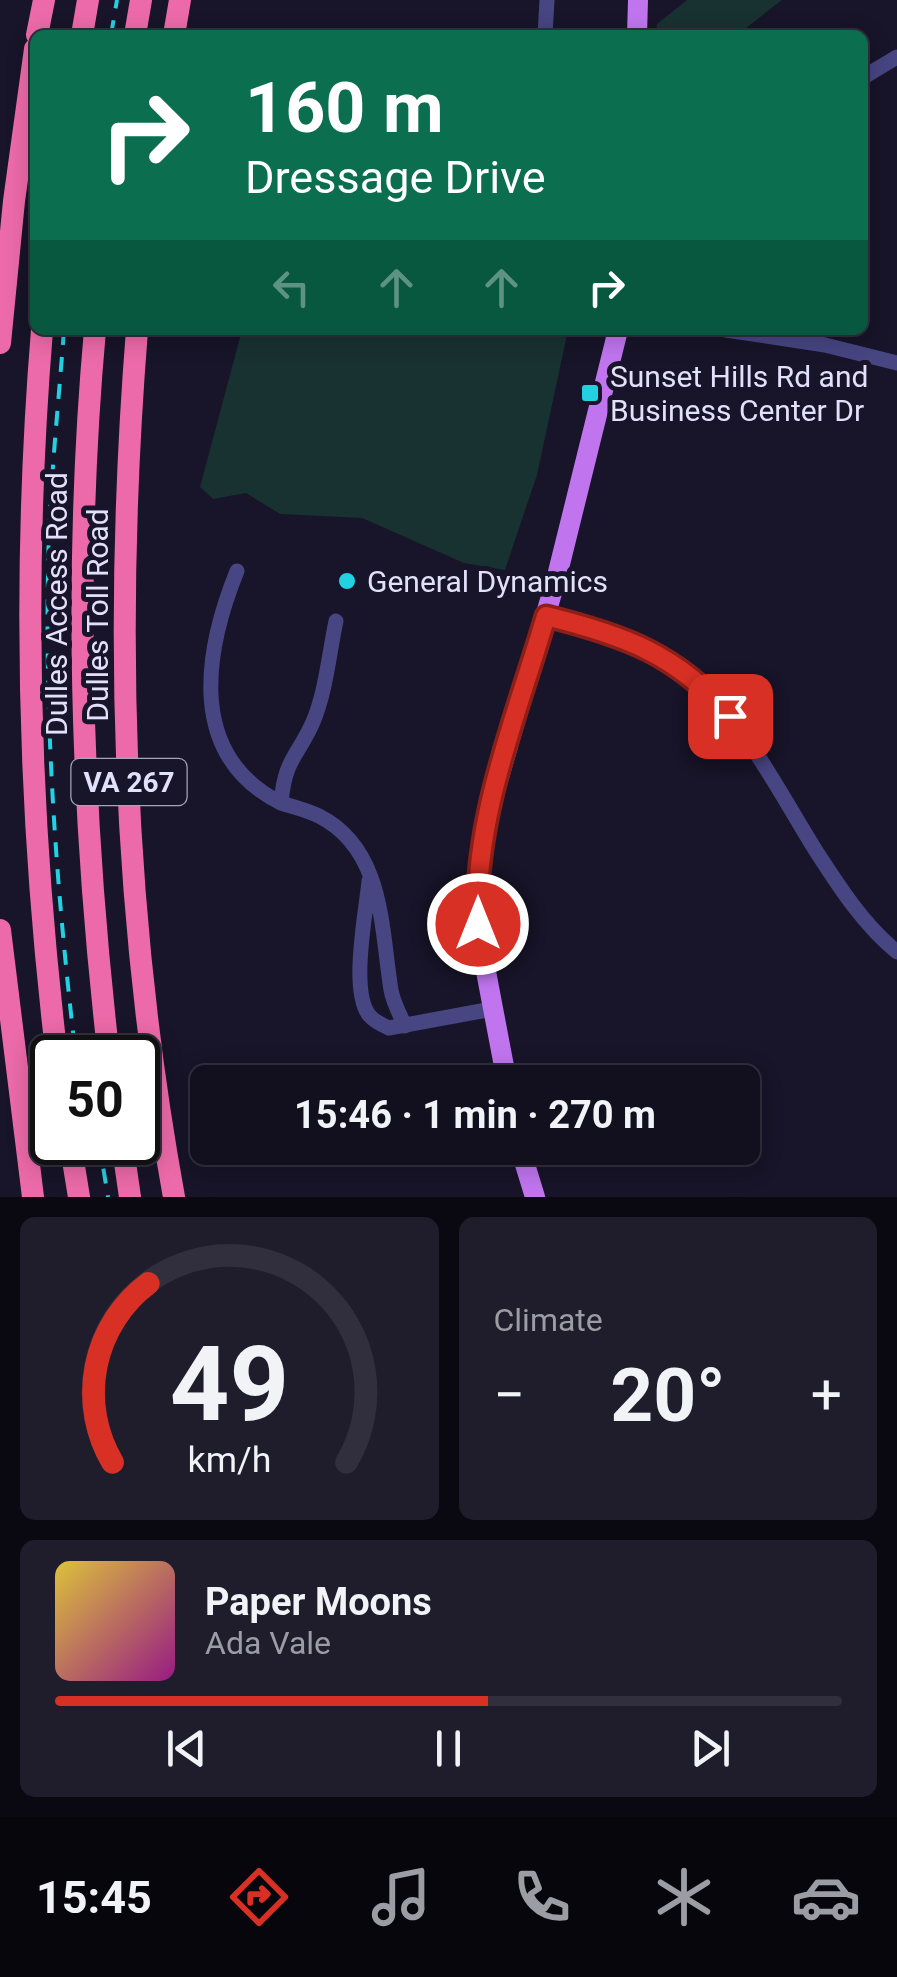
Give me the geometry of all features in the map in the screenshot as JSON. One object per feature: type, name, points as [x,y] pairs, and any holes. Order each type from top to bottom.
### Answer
[{"type":"highway","points":[[39,30],[44,0]]},
{"type":"highway","points":[[83,30],[88,0]]},
{"type":"highway","points":[[136,30],[141,0]]},
{"type":"highway","points":[[175,30],[180,0]]},
{"type":"highway","points":[[0,343],[30,85]]},
{"type":"highway","name":"Dulles Access Road","points":[[42,335],[30,576],[33,760],[42,922],[55,1035]]},
{"type":"highway","name":"Dulles Access Road","points":[[95,335],[84,520],[83,713],[92,881],[107,1035]]},
{"type":"highway","name":"Dulles Toll Road","points":[[137,335],[125,558],[128,749],[148,1010],[174,1197]]},
{"type":"highway","points":[[0,930],[33,1197]]},
{"type":"highway","points":[[73,1165],[78,1197]]},
{"type":"highway","points":[[125,1165],[130,1197]]},
{"type":"main road","points":[[637,30],[638,0]]},
{"type":"main road","points":[[503,1065],[478,924],[478,866],[493,795],[546,616],[617,335]]},
{"type":"main road","points":[[525,1165],[535,1197]]},
{"type":"street","points":[[545,30],[547,0]]},
{"type":"street","points":[[868,74],[897,57]]},
{"type":"street","points":[[760,335],[815,343],[897,363]]},
{"type":"street","points":[[237,571],[224,602],[212,656],[212,711],[222,742],[238,772],[257,790],[318,815],[350,840],[383,912],[392,993],[405,1026]]},
{"type":"street","points":[[546,616],[644,646],[692,676],[712,695],[744,736],[848,900],[897,952]]},
{"type":"street","points":[[282,802],[284,773],[312,724],[321,698],[336,621]]},
{"type":"street","points":[[369,877],[362,997],[368,1013],[389,1028],[492,1010]]},
{"type":"green space","points":[[687,0],[782,0],[743,30],[656,30],[657,24]]},
{"type":"green space","points":[[241,335],[567,335],[537,475],[505,570],[464,563],[362,518],[280,514],[246,493],[213,499],[200,487]]},
{"type":"railway","points":[[112,30],[117,0]]},
{"type":"railway","points":[[64,335],[49,542],[48,694],[58,876],[74,1035]]},
{"type":"railway","points":[[103,1165],[108,1197]]},
{"type":"place","name":"Sunset Hills Rd and Business Center Dr","points":[[590,393]]},
{"type":"place","name":"General Dynamics","points":[[347,581]]},
{"type":"route","points":[[478,924],[478,866],[486,822],[546,616],[644,646],[692,676],[730,716]]}]
